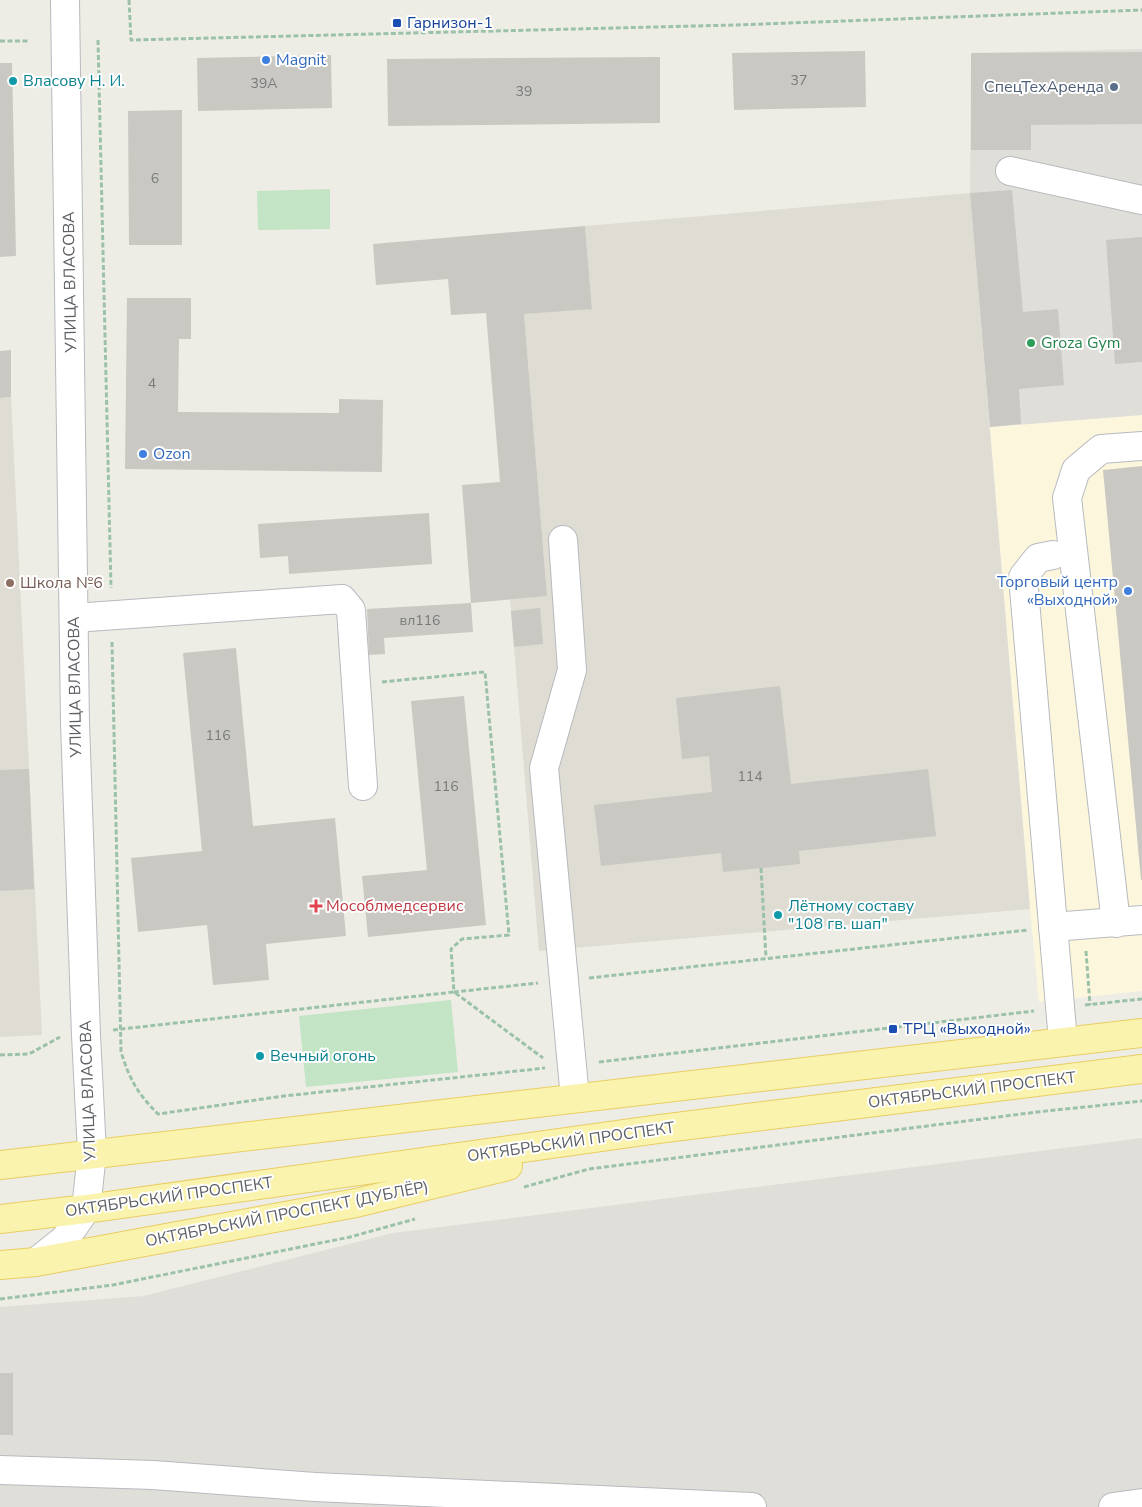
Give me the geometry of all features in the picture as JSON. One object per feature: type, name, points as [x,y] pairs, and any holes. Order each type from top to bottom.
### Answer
[{"type":"main road","points":[[0,1165],[1142,1033]]},
{"type":"main road","name":"ОКТЯБРЬСКИЙ ПРОСПЕКТ","points":[[0,1219],[86,1209],[659,1129],[1142,1070]]},
{"type":"main road","name":"ОКТЯБРЬСКИЙ ПРОСПЕКТ (ДУБЛЁР)","points":[[0,1265],[36,1262],[356,1203],[659,1129]]},
{"type":"street","name":"УЛИЦА ВЛАСОВА","points":[[36,1262],[65,1240],[86,1209],[92,1153],[75,723],[65,0]]},
{"type":"street","points":[[1010,171],[1142,200]]},
{"type":"street","points":[[1053,927],[1129,921],[1067,498],[1076,470],[1101,449],[1142,446]]},
{"type":"street","points":[[563,540],[572,670],[544,768],[564,980],[564,1066],[575,1098]]},
{"type":"street","points":[[1053,555],[1038,558],[1023,577],[1063,1041]]},
{"type":"street","points":[[74,618],[342,598],[352,610],[363,786]]},
{"type":"street","points":[[0,1470],[153,1475],[315,1487],[752,1507]]},
{"type":"street","points":[[1113,1507],[1142,1503]]},
{"type":"path","points":[[130,0],[131,40],[735,25],[1142,10]]},
{"type":"path","points":[[98,40],[121,1052],[129,1077],[142,1098],[158,1114],[284,1096],[564,1066],[1142,999]]},
{"type":"path","points":[[0,41],[30,41]]},
{"type":"path","points":[[356,684],[485,672],[508,935],[462,939],[451,949],[454,992]]},
{"type":"path","points":[[761,868],[766,958]]},
{"type":"path","points":[[1085,925],[1090,1005]]},
{"type":"path","points":[[121,1029],[1053,927]]},
{"type":"path","points":[[454,992],[564,1066]]},
{"type":"path","points":[[0,1056],[29,1054],[61,1036]]},
{"type":"path","points":[[522,1188],[589,1169],[1037,1112],[1142,1101]]},
{"type":"path","points":[[0,1299],[113,1285],[350,1237],[417,1218]]},
{"type":"shaded area","points":[[1142,49],[1142,415],[990,427],[970,193],[971,53]]},
{"type":"shaded area","points":[[970,193],[1030,909],[539,951],[510,599],[547,596],[524,314],[592,308],[585,226]]},
{"type":"shaded area","name":"Школа №6","points":[[11,397],[42,1035],[0,1037],[0,398]]},
{"type":"shaded area","points":[[1142,415],[1142,991],[1039,1002],[990,427]]},
{"type":"shaded area","points":[[1142,1138],[1142,1507],[0,1507],[0,1307],[143,1296],[393,1233]]},
{"type":"green space","points":[[330,189],[330,229],[258,230],[257,191]]},
{"type":"green space","points":[[451,1000],[458,1072],[306,1087],[299,1016]]},
{"type":"building","points":[[865,51],[866,107],[734,110],[732,53]]},
{"type":"building","points":[[1142,52],[1142,124],[1031,125],[1031,150],[971,150],[971,53]]},
{"type":"building","points":[[331,55],[332,108],[198,111],[197,58]]},
{"type":"building","points":[[660,57],[660,123],[388,126],[387,59]]},
{"type":"building","points":[[0,63],[12,63],[16,256],[0,257]]},
{"type":"building","points":[[182,110],[182,245],[129,245],[128,111]]},
{"type":"building","points":[[1012,190],[1023,312],[1058,309],[1064,385],[1019,389],[1021,424],[990,427],[970,193]]},
{"type":"building","points":[[585,226],[592,309],[524,314],[547,596],[471,603],[462,485],[500,482],[486,313],[451,315],[448,279],[376,285],[373,244]]},
{"type":"building","points":[[1142,237],[1142,362],[1115,364],[1106,240]]},
{"type":"building","points":[[127,298],[191,298],[191,339],[179,339],[178,412],[339,413],[339,399],[383,400],[382,472],[125,469]]},
{"type":"building","points":[[11,350],[11,397],[0,398],[0,351]]},
{"type":"building","name":"Торговый центр «Выходной»","points":[[1142,466],[1142,880],[1141,880],[1103,470]]},
{"type":"building","points":[[429,513],[432,564],[289,574],[288,556],[260,558],[258,524]]},
{"type":"building","points":[[471,603],[473,632],[384,638],[385,654],[369,655],[367,609]]},
{"type":"building","points":[[540,608],[543,644],[514,647],[511,611]]},
{"type":"building","points":[[236,648],[253,826],[335,818],[346,936],[266,944],[269,980],[213,985],[207,925],[138,932],[131,858],[202,851],[183,653]]},
{"type":"building","points":[[780,686],[791,784],[928,769],[936,836],[799,851],[800,864],[723,872],[721,853],[601,866],[594,805],[712,792],[709,756],[682,759],[676,698]]},
{"type":"building","points":[[464,696],[486,925],[368,937],[362,876],[427,870],[411,701]]},
{"type":"building","points":[[29,769],[34,889],[0,891],[0,770]]},
{"type":"building","points":[[0,1373],[13,1373],[13,1435],[0,1435]]},
{"type":"place","name":"Гарнизон-1","points":[[397,23]]},
{"type":"place","name":"Magnit","points":[[266,60]]},
{"type":"place","name":"Власову Н. И.","points":[[13,81]]},
{"type":"place","name":"СпецТехАренда","points":[[1114,87]]},
{"type":"place","name":"Groza Gym","points":[[1031,343]]},
{"type":"place","name":"Ozon","points":[[143,454]]},
{"type":"place","name":"Школа №6","points":[[10,583]]},
{"type":"place","name":"Торговый центр «Выходной»","points":[[1128,591]]},
{"type":"place","name":"Мособлмедсервис","points":[[316,906]]},
{"type":"place","name":"Лётному составу \"108 гв. шап\"","points":[[778,915]]},
{"type":"place","name":"ТРЦ «Выходной»","points":[[893,1029]]},
{"type":"place","name":"Вечный огонь","points":[[260,1056]]}]
